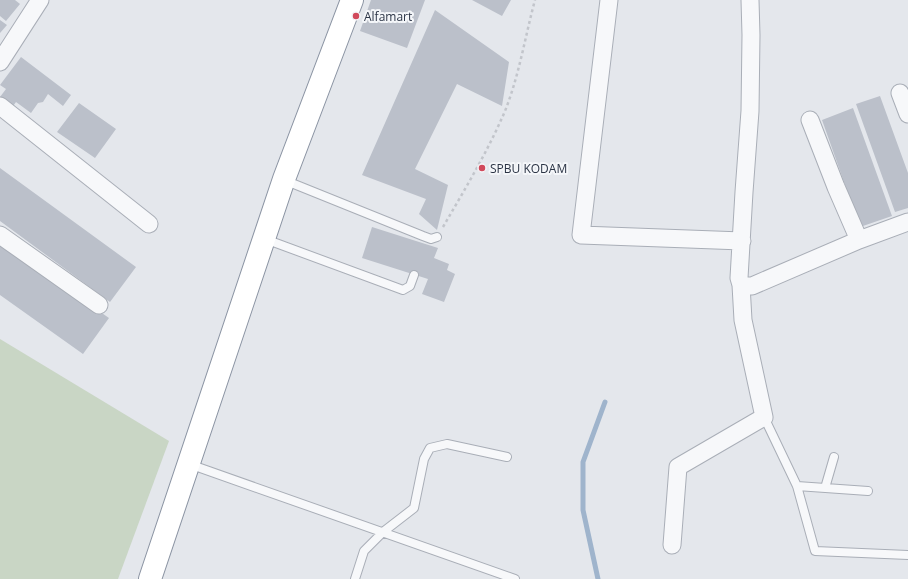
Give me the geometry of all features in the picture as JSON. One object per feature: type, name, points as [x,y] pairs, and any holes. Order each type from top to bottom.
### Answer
[{"type":"highway","points":[[150,579],[284,179],[352,0]]},
{"type":"street","points":[[0,62],[40,0]]},
{"type":"street","points":[[609,0],[581,235],[742,241]]},
{"type":"street","points":[[672,545],[678,467],[764,417],[743,320],[739,278],[750,111],[750,0]]},
{"type":"street","points":[[900,93],[908,114]]},
{"type":"street","points":[[0,106],[150,224]]},
{"type":"street","points":[[810,120],[836,187],[859,240]]},
{"type":"street","points":[[740,285],[752,286],[859,240],[908,222]]},
{"type":"street","points":[[0,235],[99,304]]},
{"type":"lane","points":[[284,179],[422,240],[437,237]]},
{"type":"lane","points":[[264,238],[403,290],[410,286],[414,274]]},
{"type":"lane","points":[[764,417],[797,486],[815,551],[908,555]]},
{"type":"lane","points":[[355,579],[364,551],[383,532],[414,508],[424,459],[430,448],[447,444],[507,457]]},
{"type":"lane","points":[[825,488],[834,457]]},
{"type":"lane","points":[[188,463],[515,579]]},
{"type":"lane","points":[[797,486],[868,491]]},
{"type":"path","points":[[437,237],[487,148],[505,110],[518,68],[535,0]]},
{"type":"green space","points":[[0,339],[169,441],[118,579],[0,579]]},
{"type":"building","points":[[0,0],[15,0],[20,4],[6,21],[0,16]]},
{"type":"building","points":[[371,0],[425,0],[407,48],[360,31]]},
{"type":"building","points":[[472,0],[511,0],[502,16]]},
{"type":"building","points":[[435,10],[509,62],[502,106],[457,84],[415,169],[448,185],[437,230],[419,214],[426,199],[362,175]]},
{"type":"building","points":[[0,20],[7,25],[0,33]]},
{"type":"building","points":[[21,57],[71,95],[63,106],[48,94],[43,102],[38,103],[31,113],[16,102],[11,109],[0,101],[0,97],[6,89],[0,85]]},
{"type":"building","points":[[880,96],[908,173],[908,208],[895,212],[856,104]]},
{"type":"building","points":[[79,103],[116,129],[95,158],[57,132]]},
{"type":"building","points":[[853,108],[892,216],[860,227],[822,120]]},
{"type":"building","points":[[0,168],[136,267],[110,302],[0,221]]},
{"type":"building","points":[[372,227],[438,248],[434,258],[449,264],[447,270],[455,274],[444,302],[422,294],[428,279],[362,258]]},
{"type":"building","points":[[0,242],[109,318],[83,354],[0,295]]},
{"type":"waterway","points":[[598,579],[583,510],[583,462],[605,402]]},
{"type":"place","name":"Alfamart","points":[[356,16]]},
{"type":"place","name":"SPBU KODAM","points":[[482,168]]}]
